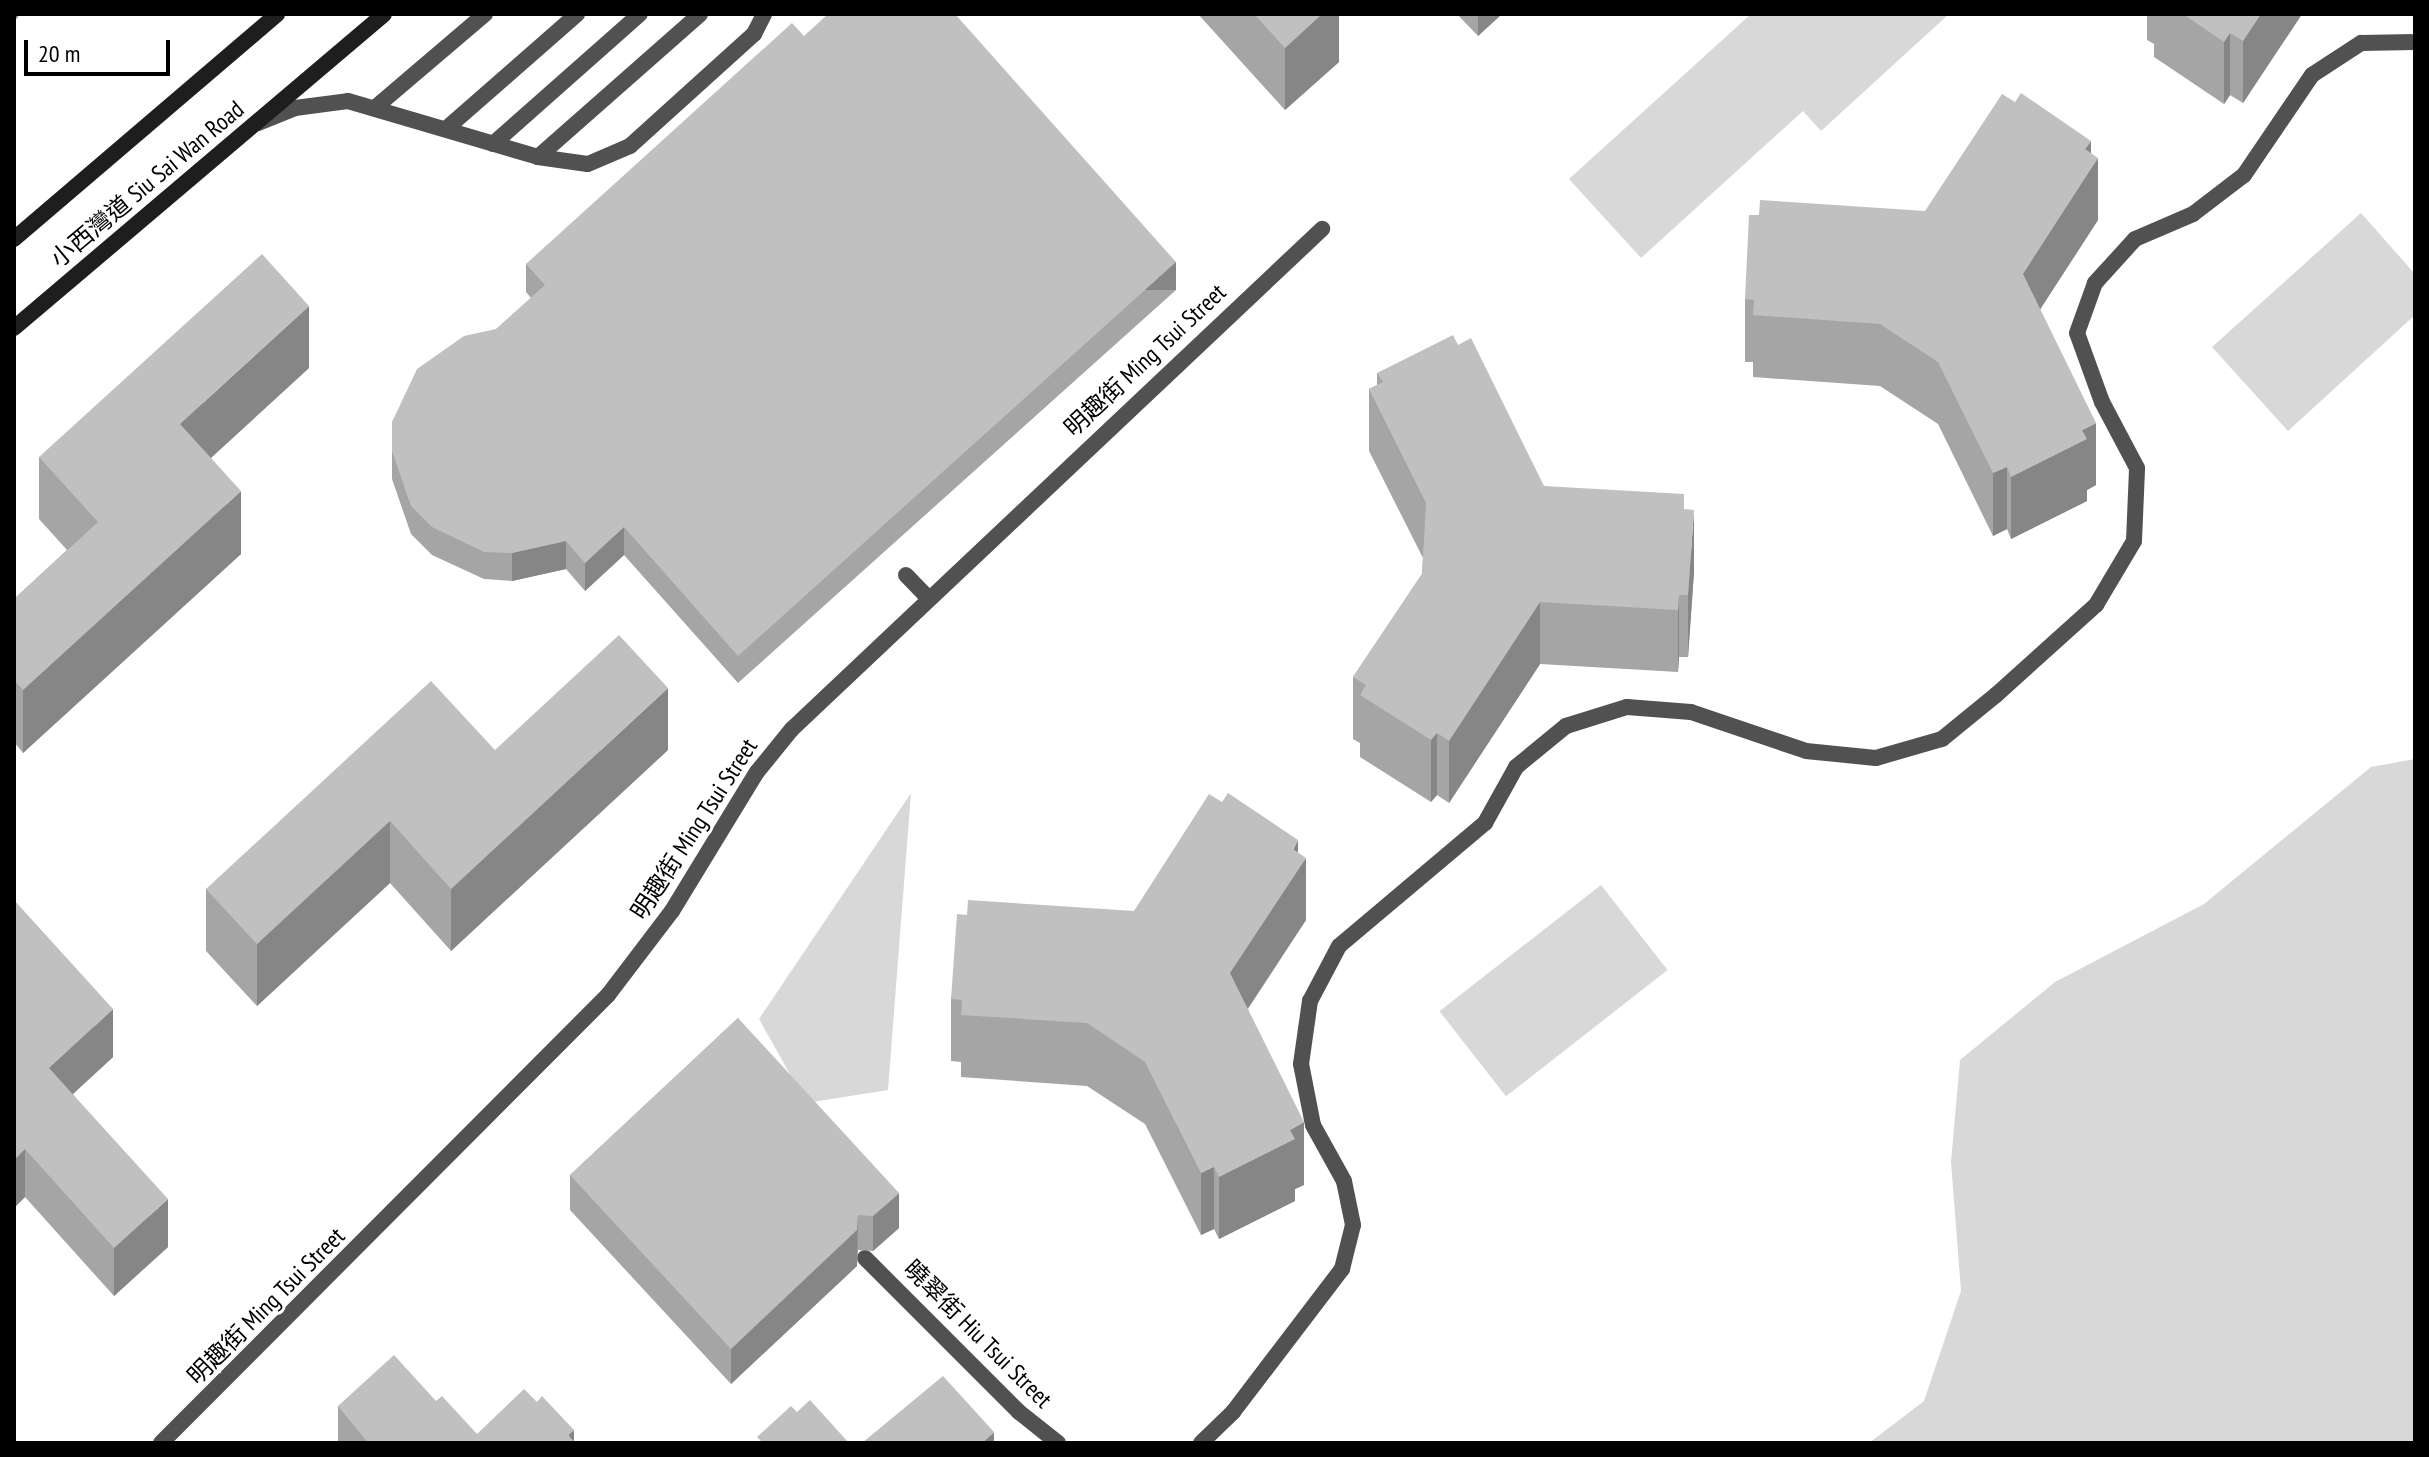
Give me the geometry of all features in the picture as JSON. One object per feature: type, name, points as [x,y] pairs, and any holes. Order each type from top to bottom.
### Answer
[{"type":"main road","name":"小西灣道 Siu Sai Wan Road","points":[[14,239],[277,14]]},
{"type":"main road","name":"小西灣道 Siu Sai Wan Road","points":[[14,328],[384,14]]},
{"type":"lane","points":[[377,106],[485,14]]},
{"type":"lane","points":[[447,128],[577,14]]},
{"type":"lane","points":[[493,144],[640,14]]},
{"type":"lane","points":[[538,157],[700,14]]},
{"type":"lane","points":[[257,124],[324,101],[377,106],[538,157],[588,164],[630,146],[754,34],[764,14]]},
{"type":"lane","points":[[1201,1443],[1233,1412],[1342,1269],[1353,1225],[1347,1195],[1313,1125],[1301,1064],[1310,1001],[1339,946],[1485,823],[1516,767],[1566,726],[1627,707],[1691,712],[1806,751],[1876,758],[1942,739],[1996,695],[2096,605],[2134,541],[2137,468],[2102,402],[2077,333],[2095,283],[2135,239],[2193,214],[2244,175],[2312,75],[2361,43],[2415,42]]},
{"type":"lane","name":"明趣街 Ming Tsui Street","points":[[161,1443],[608,995],[672,911],[757,772],[792,729],[1322,229]]},
{"type":"lane","points":[[906,575],[928,598]]},
{"type":"lane","name":"曉翠街 Hiu Tsui Street","points":[[865,1258],[1019,1412],[1058,1443]]},
{"type":"shaded area","points":[[1751,14],[1949,14],[1821,131],[1803,111],[1641,258],[1569,179]]},
{"type":"shaded area","points":[[2361,213],[2415,274],[2415,315],[2288,431],[2212,347]]},
{"type":"shaded area","points":[[2415,759],[2415,1443],[1869,1443],[1924,1401],[1961,1291],[1951,1162],[1960,1060],[2055,982],[2204,904],[2371,767]]},
{"type":"shaded area","points":[[911,793],[888,1090],[806,1103],[759,1019]]},
{"type":"shaded area","points":[[1601,885],[1667,970],[1506,1096],[1439,1011]]},
{"type":"building","points":[[828,14],[955,14],[1176,262],[738,656],[624,527],[585,563],[566,541],[512,553],[484,552],[432,527],[411,506],[392,451],[392,422],[417,369],[464,336],[496,329],[545,285],[526,264],[792,23],[804,36]]},
{"type":"building","points":[[1254,14],[1322,14],[1285,48]]},
{"type":"building","points":[[2183,14],[2261,14],[2243,41],[2230,33],[2224,42]]},
{"type":"building","points":[[2021,93],[2091,141],[2085,149],[2098,158],[2023,274],[2096,423],[2082,430],[2087,439],[2011,477],[2007,467],[1993,473],[1938,362],[1880,324],[1753,315],[1754,300],[1745,299],[1749,215],[1759,215],[1760,200],[1925,211],[2002,94],[2015,102]]},
{"type":"building","points":[[262,254],[309,306],[180,424],[241,491],[23,690],[14,680],[14,599],[98,522],[39,457]]},
{"type":"building","points":[[1453,335],[1458,345],[1471,338],[1544,486],[1684,494],[1684,509],[1694,510],[1688,595],[1679,595],[1678,610],[1540,602],[1449,741],[1437,733],[1431,740],[1360,695],[1366,685],[1353,677],[1422,574],[1426,503],[1369,389],[1383,382],[1377,373]]},
{"type":"building","points":[[619,635],[668,688],[451,889],[390,821],[257,944],[206,889],[431,681],[495,750]]},
{"type":"building","points":[[1228,793],[1298,840],[1293,849],[1306,858],[1230,973],[1304,1122],[1290,1130],[1295,1139],[1219,1177],[1214,1167],[1201,1173],[1145,1062],[1087,1023],[961,1015],[962,1000],[951,999],[957,914],[967,915],[968,900],[1134,911],[1209,794],[1222,802]]},
{"type":"building","points":[[14,900],[113,1009],[49,1068],[168,1199],[114,1248],[25,1149],[14,1160]]},
{"type":"building","points":[[738,1018],[899,1193],[873,1216],[858,1215],[857,1230],[731,1349],[570,1175]]},
{"type":"building","points":[[394,1355],[436,1401],[442,1396],[477,1434],[524,1389],[537,1402],[542,1396],[574,1430],[568,1435],[575,1443],[368,1443],[338,1406]]},
{"type":"building","points":[[943,1376],[994,1432],[982,1443],[862,1443]]},
{"type":"building","points":[[810,1400],[849,1443],[763,1443],[757,1437],[791,1406],[797,1412]]}]
